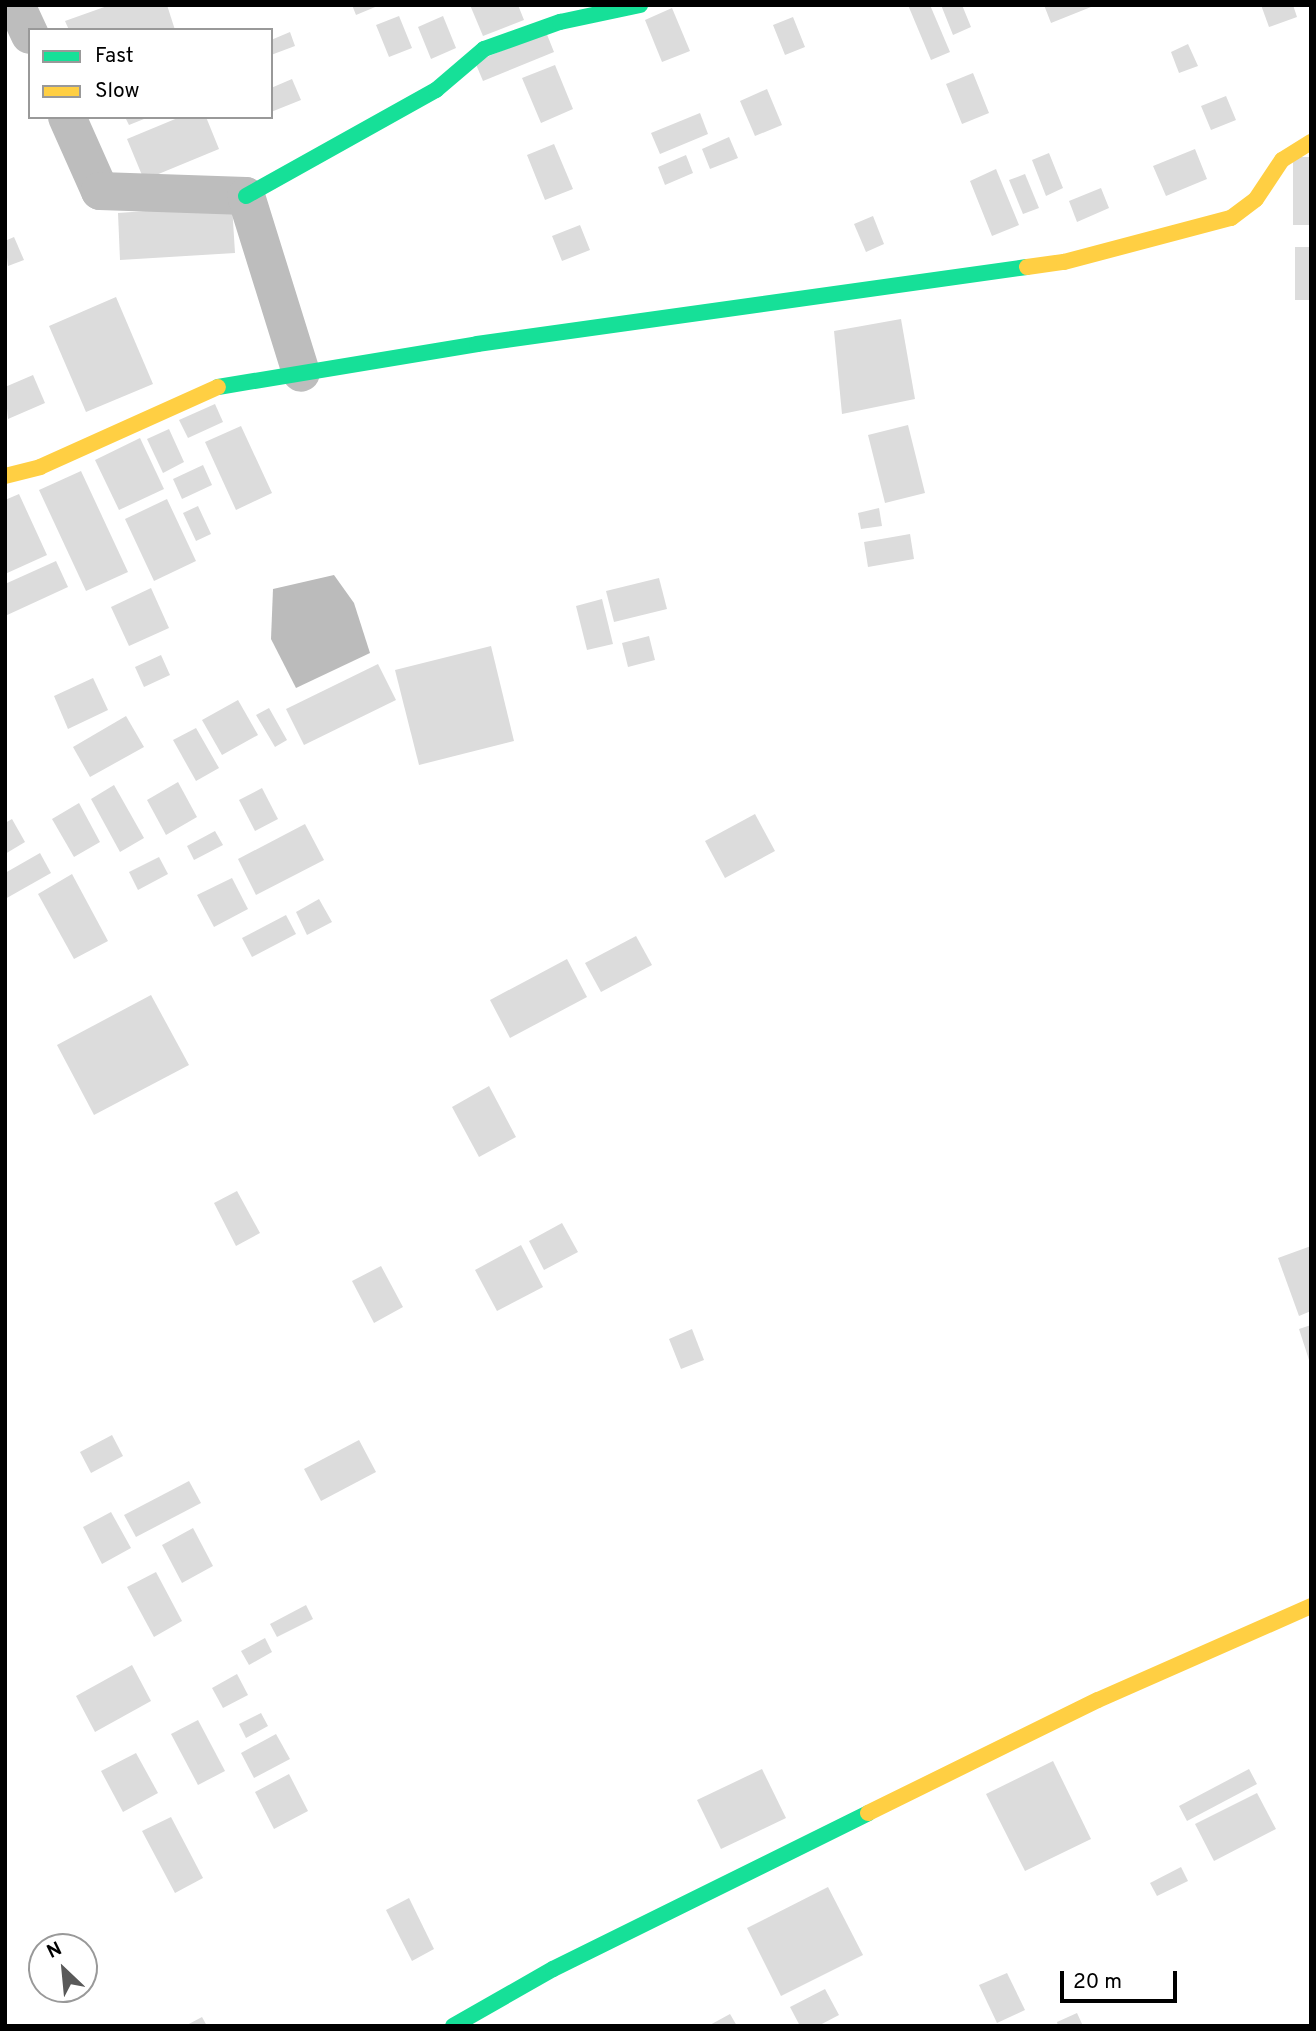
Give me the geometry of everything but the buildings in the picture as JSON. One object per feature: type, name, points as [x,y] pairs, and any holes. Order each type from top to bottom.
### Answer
[{"type":"street","points":[[16,5],[28,31]]},
{"type":"street","points":[[68,119],[100,191],[246,196],[436,90],[484,49],[560,22],[614,15],[640,5]]},
{"type":"street","points":[[5,476],[40,467],[218,387],[477,344],[1064,262],[1231,218],[1256,200],[1282,160],[1311,142]]},
{"type":"street","points":[[246,196],[300,373]]},
{"type":"street","points":[[453,2026],[553,1969],[1098,1700],[1311,1606]]},
{"type":"shaded area","points":[[334,575],[354,603],[370,653],[296,688],[271,639],[273,589]]},
{"type":"traffic: fast","points":[[246,196],[436,90],[484,49],[560,22],[640,5]]},
{"type":"traffic: fast","points":[[218,387],[477,344],[1027,267]]},
{"type":"traffic: fast","points":[[453,2026],[553,1969],[868,1813]]},
{"type":"traffic: slow","points":[[1027,267],[1064,262],[1231,218],[1256,199],[1282,160],[1311,142]]},
{"type":"traffic: slow","points":[[5,476],[40,467],[218,387]]},
{"type":"traffic: slow","points":[[868,1813],[1098,1700],[1311,1606]]}]
